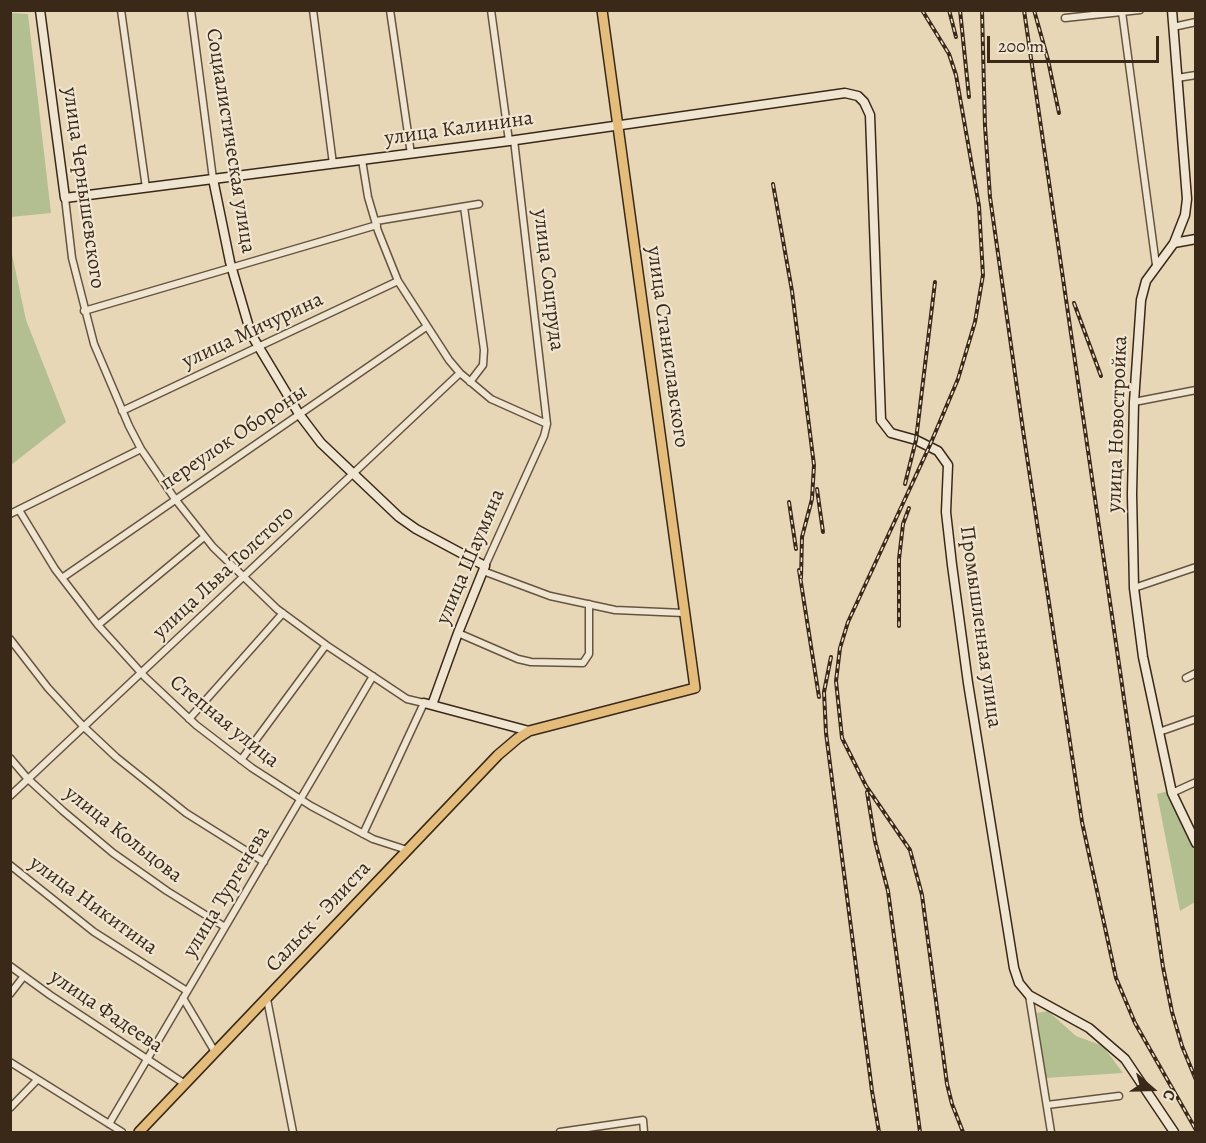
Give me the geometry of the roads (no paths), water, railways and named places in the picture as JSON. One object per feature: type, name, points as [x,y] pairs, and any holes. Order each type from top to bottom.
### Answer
[{"type":"main road","name":"улица Чернышевского","points":[[40,10],[65,198]]},
{"type":"main road","name":"улица Станиславского","points":[[602,10],[695,688]]},
{"type":"main road","name":"улица Новостройка","points":[[1172,10],[1187,199],[1185,215],[1174,243],[1146,281],[1141,300],[1134,402],[1132,494],[1134,588],[1143,657],[1172,793],[1196,843]]},
{"type":"main road","name":"улица Калинина","points":[[65,198],[411,154],[845,93],[858,96]]},
{"type":"main road","name":"Промышленная улица","points":[[858,96],[864,102],[870,115],[881,420],[891,433],[916,440],[938,450],[948,465],[946,512],[968,683],[1014,968],[1019,983],[1029,995]]},
{"type":"main road","name":"Социалистическая улица","points":[[213,179],[232,268],[251,334],[299,414],[321,443],[352,474],[416,529],[484,568]]},
{"type":"main road","points":[[1174,243],[1196,239]]},
{"type":"main road","name":"улица Шаумяна","points":[[428,704],[484,568]]},
{"type":"main road","name":"улица Чернышевского","points":[[428,704],[530,731],[695,688]]},
{"type":"main road","name":"Сальск - Элиста","points":[[139,1132],[498,755],[530,731]]},
{"type":"main road","points":[[1029,995],[1089,1028],[1106,1041],[1125,1059],[1174,1132]]},
{"type":"street","points":[[121,10],[146,188]]},
{"type":"street","name":"Социалистическая улица","points":[[191,10],[213,179]]},
{"type":"street","points":[[313,10],[333,164]]},
{"type":"street","points":[[390,10],[411,154]]},
{"type":"street","name":"улица Соцтруда","points":[[491,10],[511,140],[547,424]]},
{"type":"street","points":[[1065,18],[1140,10]]},
{"type":"street","points":[[1122,12],[1156,265]]},
{"type":"street","points":[[1173,27],[1196,22]]},
{"type":"street","points":[[1177,78],[1196,75]]},
{"type":"street","points":[[362,160],[368,197],[398,281],[426,327],[460,373],[491,399],[547,424]]},
{"type":"street","name":"улица Чернышевского","points":[[65,198],[72,258],[84,311],[104,372],[141,448],[175,499],[204,537],[243,578],[283,613],[407,699],[428,704]]},
{"type":"street","points":[[84,311],[376,223],[479,204]]},
{"type":"street","points":[[1186,208],[1196,205]]},
{"type":"street","points":[[464,207],[484,350],[483,365],[470,382]]},
{"type":"street","name":"улица Мичурина","points":[[122,411],[398,281]]},
{"type":"street","name":"переулок Обороны","points":[[62,578],[426,327]]},
{"type":"street","name":"улица Льва Толстого","points":[[10,796],[460,373]]},
{"type":"street","points":[[1134,402],[1196,390]]},
{"type":"street","name":"улица Шаумяна","points":[[484,568],[544,436],[547,424]]},
{"type":"street","points":[[10,514],[141,448]]},
{"type":"street","name":"Степная улица","points":[[19,510],[62,578],[98,625],[141,674],[189,719],[241,760],[301,800],[363,834],[407,850]]},
{"type":"street","points":[[98,625],[204,537]]},
{"type":"street","points":[[1134,588],[1196,567]]},
{"type":"street","name":"Социалистическая улица","points":[[484,568],[550,596],[615,610],[684,613]]},
{"type":"street","points":[[458,633],[518,659],[531,662],[583,663],[589,654],[589,604]]},
{"type":"street","points":[[189,719],[283,613]]},
{"type":"street","points":[[10,639],[48,688],[84,727],[162,795],[210,830],[264,862]]},
{"type":"street","points":[[241,760],[326,645]]},
{"type":"street","points":[[1186,678],[1196,673]]},
{"type":"street","name":"улица Тургенева","points":[[109,1124],[373,676]]},
{"type":"street","name":"улица Шаумяна","points":[[363,834],[428,704]]},
{"type":"street","points":[[1159,732],[1196,719]]},
{"type":"street","name":"улица Кольцова","points":[[10,758],[29,779],[113,853],[167,891],[225,927]]},
{"type":"street","points":[[1172,793],[1196,782]]},
{"type":"street","name":"улица Никитина","points":[[10,865],[94,932],[187,991]]},
{"type":"street","name":"улица Фадеева","points":[[10,966],[184,1084]]},
{"type":"street","points":[[10,994],[24,976]]},
{"type":"street","points":[[1029,995],[1051,1132]]},
{"type":"street","points":[[183,998],[215,1052]]},
{"type":"street","points":[[267,999],[293,1132]]},
{"type":"street","points":[[10,1062],[122,1132]]},
{"type":"street","points":[[10,1108],[38,1080]]},
{"type":"street","points":[[1047,1105],[1119,1096]]},
{"type":"street","points":[[560,1132],[643,1120],[644,1132]]},
{"type":"railway","points":[[922,10],[949,54],[956,75],[979,206],[983,275],[975,322],[958,379],[848,622],[840,648],[836,681],[842,738],[866,786],[910,850],[922,895],[947,1084],[963,1132]]},
{"type":"railway","points":[[949,10],[956,37]]},
{"type":"railway","points":[[960,10],[969,97]]},
{"type":"railway","points":[[982,10],[985,126],[990,197],[1082,822],[1116,978],[1135,1023],[1196,1130]]},
{"type":"railway","points":[[1024,10],[1163,967],[1172,1012],[1182,1046],[1196,1080]]},
{"type":"railway","points":[[1034,10],[1048,60],[1059,113]]},
{"type":"railway","points":[[773,184],[792,291],[814,465],[812,499],[802,537],[801,578]]},
{"type":"railway","points":[[905,484],[916,440],[935,282]]},
{"type":"railway","points":[[1074,303],[1101,376]]},
{"type":"railway","points":[[817,489],[823,532]]},
{"type":"railway","points":[[789,502],[796,549]]},
{"type":"railway","points":[[899,626],[899,559],[903,524],[909,508]]},
{"type":"railway","points":[[799,570],[819,697]]},
{"type":"railway","points":[[831,657],[824,692],[826,733],[879,1132]]},
{"type":"railway","points":[[867,792],[875,841],[888,891],[920,1132]]}]
